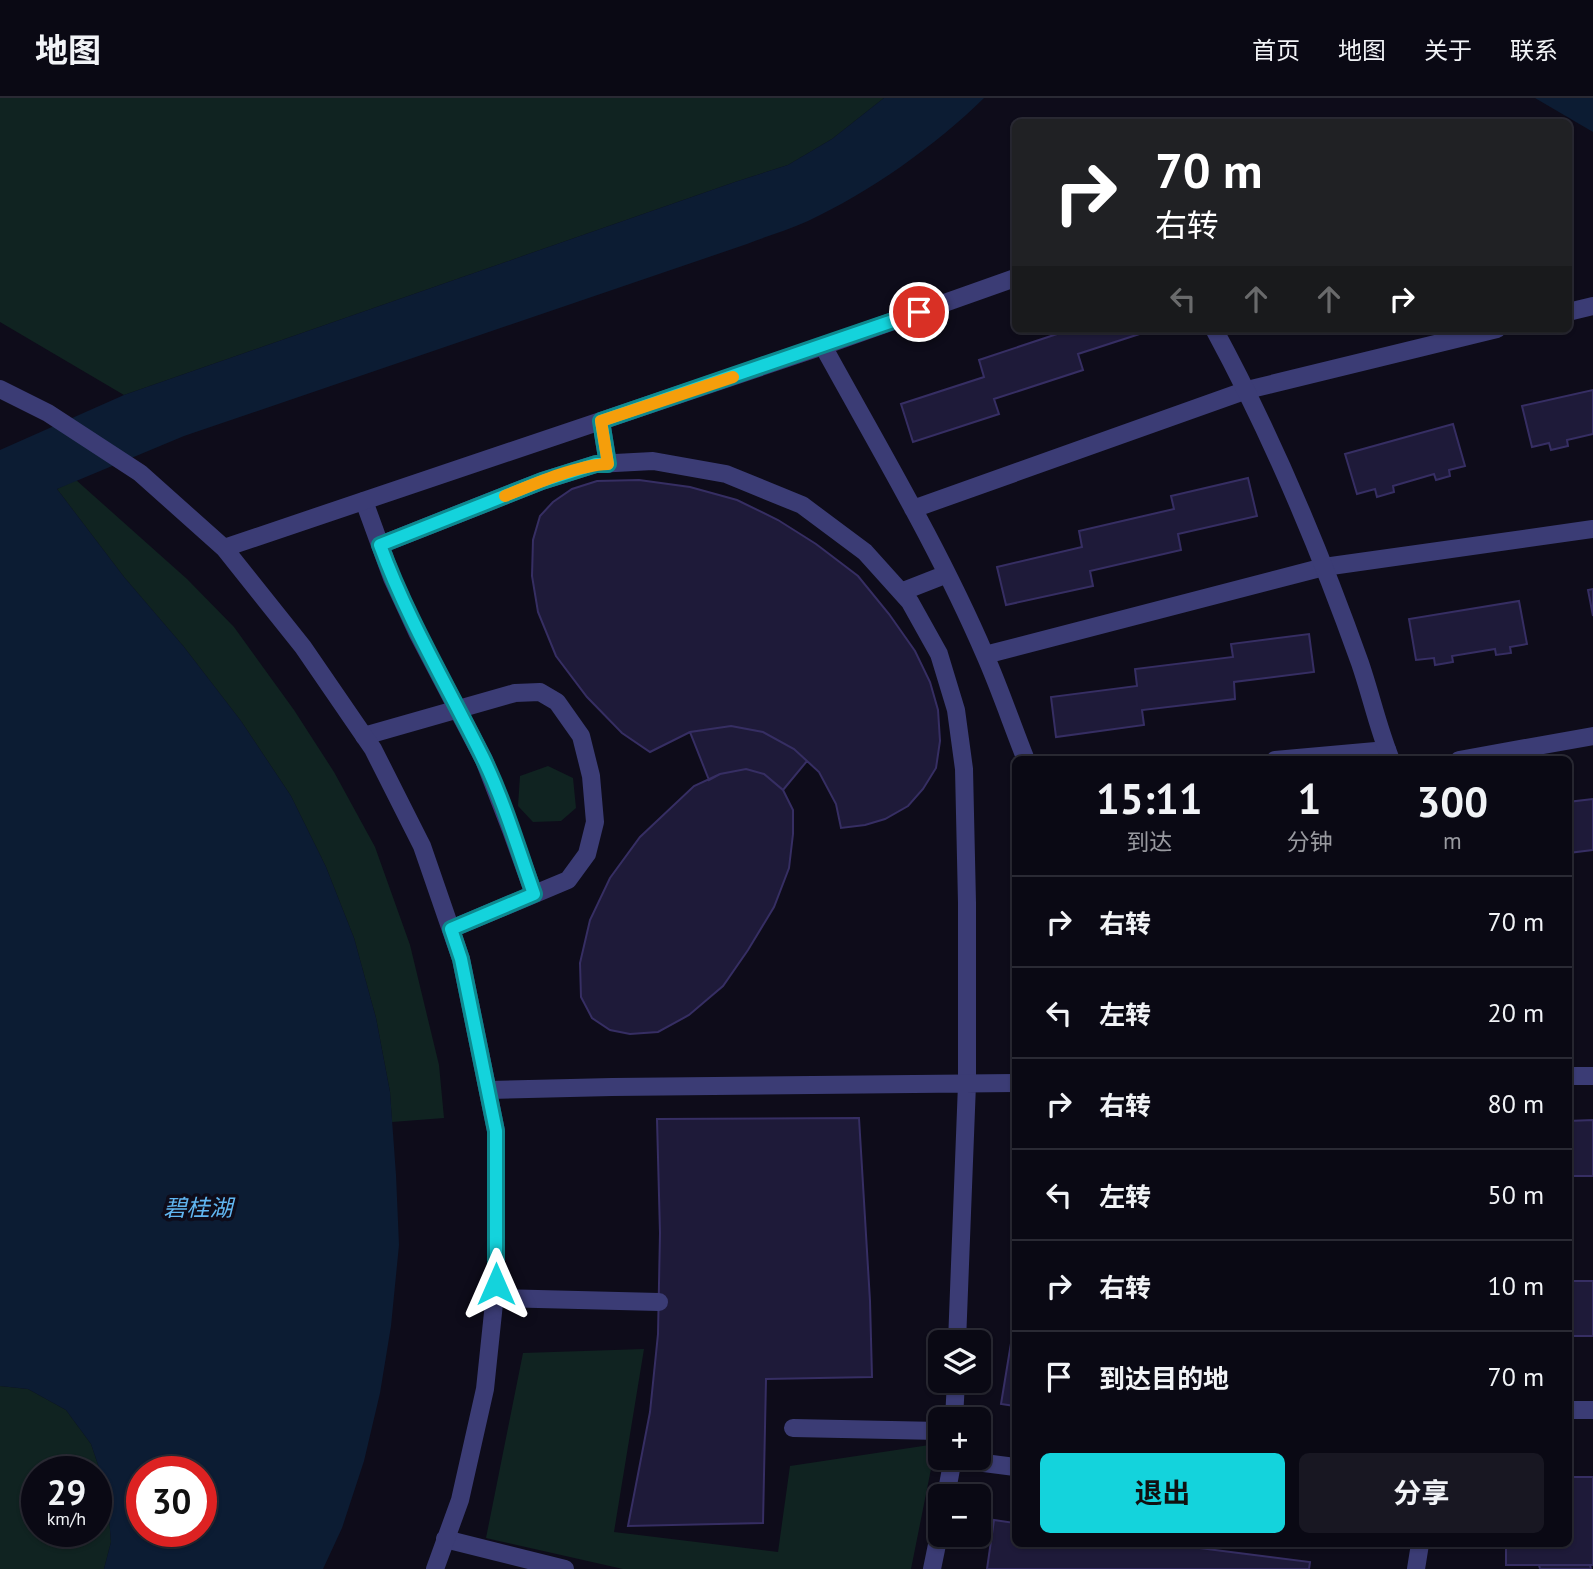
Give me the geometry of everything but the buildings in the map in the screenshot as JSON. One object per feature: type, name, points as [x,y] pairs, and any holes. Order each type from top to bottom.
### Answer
[{"type":"street","points":[[224,548],[824,346],[1012,279]]},
{"type":"street","points":[[1572,311],[1593,306]]},
{"type":"street","points":[[1216,333],[1247,390],[1312,536],[1360,665],[1389,755],[1366,756]]},
{"type":"street","points":[[913,509],[1247,390],[1445,335]]},
{"type":"street","points":[[824,346],[947,575],[985,655],[1024,756]]},
{"type":"street","points":[[0,389],[48,413],[140,473],[224,548],[303,647],[373,749],[422,846],[461,959],[496,1131],[496,1284],[485,1389],[460,1500],[435,1569]]},
{"type":"street","points":[[601,421],[608,464]]},
{"type":"street","points":[[380,545],[542,481],[596,464],[653,461],[726,474],[802,506],[864,552],[910,602],[939,654],[956,710],[964,769],[968,1084],[958,1330]]},
{"type":"street","points":[[364,500],[393,578],[417,632],[484,760],[534,894]]},
{"type":"street","points":[[985,655],[1324,568],[1593,529]]},
{"type":"street","points":[[901,592],[947,575]]},
{"type":"street","points":[[364,736],[516,693],[540,692],[557,702],[580,736],[592,776],[594,822],[587,854],[568,880],[451,929]]},
{"type":"street","points":[[1481,756],[1593,736]]},
{"type":"street","points":[[1572,1076],[1593,1076]]},
{"type":"street","points":[[489,1090],[1012,1083]]},
{"type":"street","points":[[494,1298],[659,1303]]},
{"type":"street","points":[[1572,1410],[1593,1410]]},
{"type":"street","points":[[793,1428],[928,1431]]},
{"type":"street","points":[[991,1464],[1012,1467]]},
{"type":"street","points":[[445,1539],[565,1569]]},
{"type":"street","points":[[932,1569],[937,1547]]},
{"type":"street","points":[[1416,1569],[1420,1547]]},
{"type":"green space","points":[[0,98],[884,98],[832,139],[788,165],[124,395],[0,322]]},
{"type":"green space","points":[[76,480],[187,579],[234,627],[294,710],[334,772],[375,847],[410,945],[439,1065],[444,1118],[392,1122],[390,1092],[376,1018],[354,938],[326,867],[291,796],[241,721],[184,647],[124,577],[57,489]]},
{"type":"green space","points":[[548,766],[573,778],[576,808],[561,821],[533,822],[518,806],[520,776]]},
{"type":"green space","points":[[644,1349],[614,1532],[778,1552],[790,1466],[928,1445],[928,1470],[931,1470],[911,1569],[623,1569],[486,1538],[523,1353]]},
{"type":"green space","points":[[0,1386],[28,1389],[66,1410],[91,1444],[95,1456],[21,1456],[21,1547],[110,1547],[104,1569],[0,1569]]},
{"type":"water","name":"碧桂湖","points":[[884,98],[984,98],[901,167],[855,196],[800,224],[184,436],[57,489],[124,577],[184,647],[241,721],[291,796],[326,867],[354,938],[376,1018],[390,1092],[396,1175],[399,1245],[391,1326],[380,1393],[364,1461],[342,1528],[323,1569],[104,1569],[110,1547],[112,1547],[112,1456],[95,1456],[91,1444],[66,1410],[28,1389],[0,1386],[0,450],[124,395],[788,165],[832,139]]},
{"type":"water","points":[[1535,98],[1593,98],[1593,132]]},
{"type":"slow traffic","points":[[505,496],[596,464],[608,464],[601,421],[733,377]]},
{"type":"route","points":[[496,1284],[496,1131],[461,959],[451,929],[534,894],[484,760],[417,632],[380,545],[542,481],[596,464],[608,464],[601,421],[919,312]]}]
